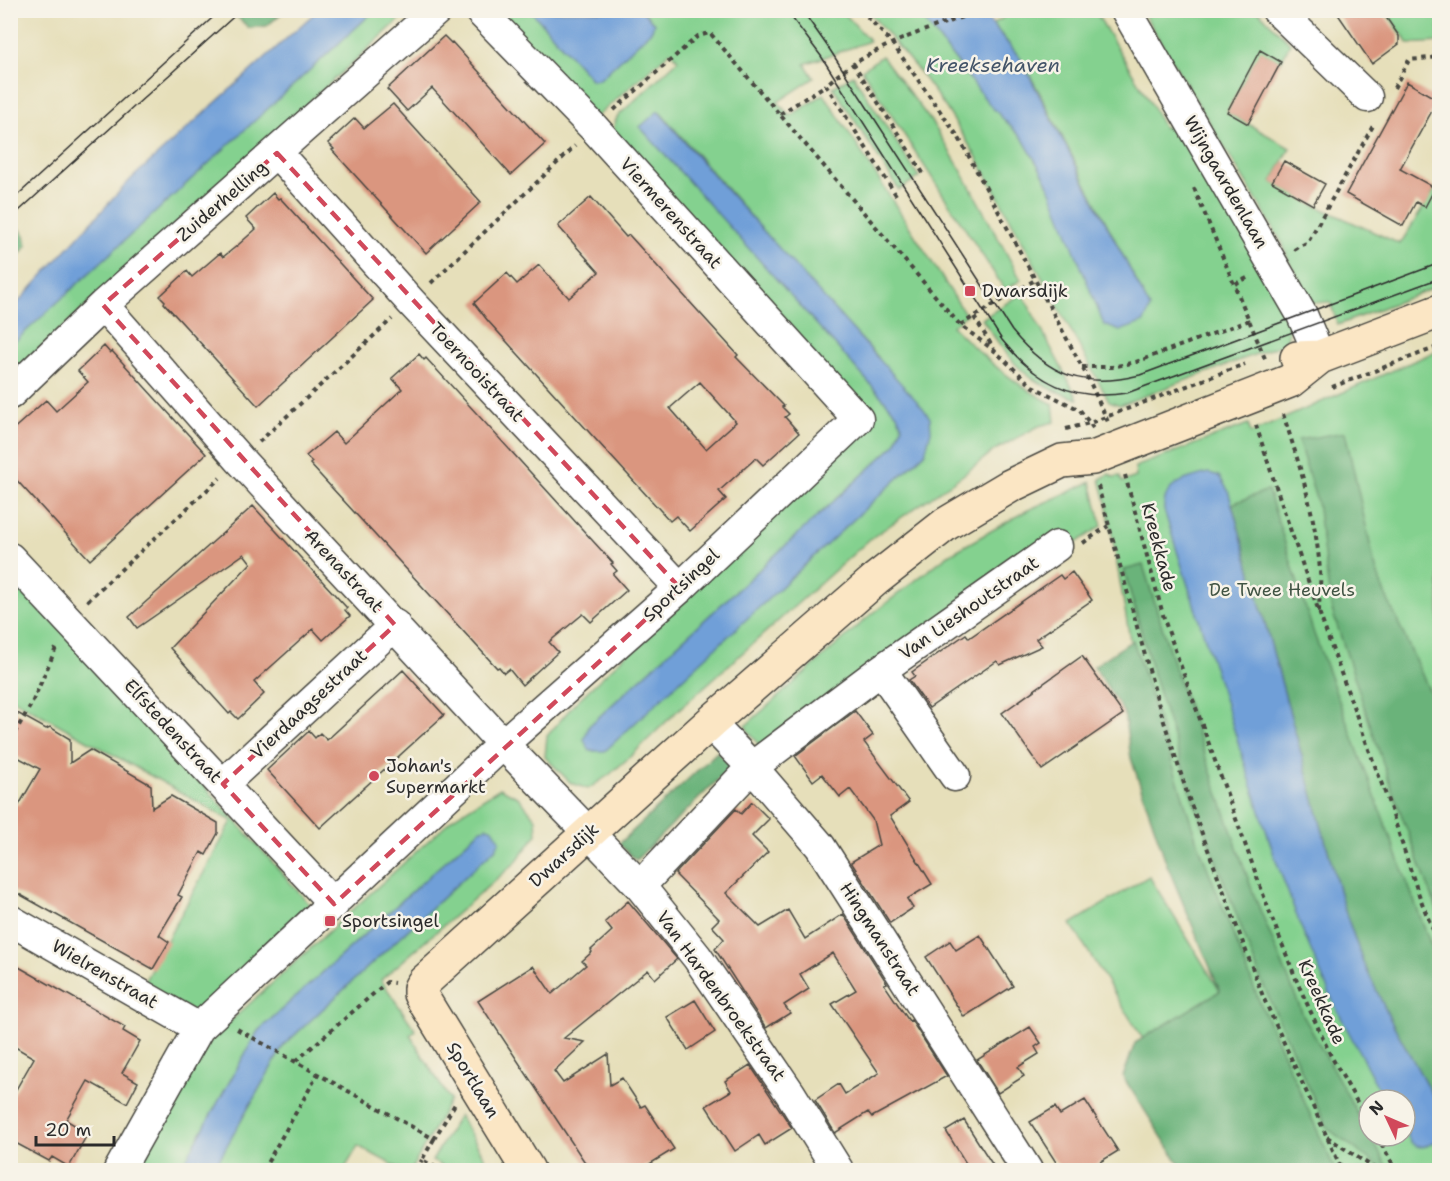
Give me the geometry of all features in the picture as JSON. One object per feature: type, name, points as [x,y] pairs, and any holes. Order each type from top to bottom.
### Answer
[{"type":"street","name":"Zuiderhelling","points":[[10,394],[103,305],[437,10]]},
{"type":"street","name":"Viermerenstraat","points":[[479,10],[594,128],[858,419]]},
{"type":"street","name":"Wijngaardenlaan","points":[[1126,10],[1302,315],[1320,357]]},
{"type":"street","points":[[1277,10],[1378,103]]},
{"type":"street","name":"Toernooistraat","points":[[277,153],[411,302],[680,588]]},
{"type":"street","name":"Arenastraat","points":[[103,305],[240,460],[588,833]]},
{"type":"street","name":"Dwarsdijk","points":[[420,988],[431,975],[710,723],[876,579],[946,524],[1010,486],[1062,461],[1093,458],[1106,441],[1271,377],[1296,377],[1320,357],[1440,311]]},
{"type":"street","name":"Sportsingel","points":[[119,1170],[199,1028],[503,744],[680,588],[858,419]]},
{"type":"street","name":"Van Lieshoutstraat","points":[[640,886],[752,767],[881,670],[1057,546]]},
{"type":"street","name":"Elfstedenstraat","points":[[10,558],[69,618],[334,904]]},
{"type":"street","name":"Vierdaagsestraat","points":[[223,784],[395,625]]},
{"type":"street","name":"Van Lieshoutstraat","points":[[881,670],[955,776]]},
{"type":"street","name":"Hingmanstraat","points":[[710,723],[752,767],[820,846],[1027,1170]]},
{"type":"street","name":"Van Hardenbroekstraat","points":[[588,833],[640,886],[697,957],[790,1093],[838,1170]]},
{"type":"street","name":"Wielrenstraat","points":[[10,920],[199,1028]]},
{"type":"street","name":"Sportlaan","points":[[420,988],[420,994],[528,1170]]},
{"type":"path","name":"Kreekkade","points":[[861,10],[892,43],[959,138],[1082,367],[1165,622],[1271,916],[1298,984],[1331,1056],[1357,1102]]},
{"type":"path","points":[[780,114],[826,85],[854,63],[892,43],[982,10]]},
{"type":"path","points":[[10,741],[33,703],[69,618],[411,302],[594,128],[698,36],[710,33],[960,325],[996,352],[1032,386],[1080,410],[1106,441],[1106,465],[1096,477],[1159,706],[1189,799],[1264,999],[1342,1170]]},
{"type":"path","points":[[1308,242],[1378,103],[1409,60],[1440,57]]},
{"type":"path","points":[[854,63],[925,176]]},
{"type":"path","points":[[826,85],[896,195]]},
{"type":"path","points":[[1191,180],[1250,320],[1304,478],[1313,515],[1320,573],[1318,612]]},
{"type":"path","points":[[960,325],[1035,280]]},
{"type":"path","points":[[974,317],[996,352]]},
{"type":"path","points":[[1082,367],[1112,367],[1136,362],[1250,320]]},
{"type":"path","points":[[1253,417],[1318,612],[1395,818],[1426,917],[1440,944]]},
{"type":"path","points":[[1092,537],[1108,526]]},
{"type":"path","points":[[296,1061],[387,982],[420,988]]},
{"type":"path","points":[[237,1029],[434,1139]]},
{"type":"path","points":[[263,1170],[318,1074]]},
{"type":"path","points":[[416,1170],[471,1077]]},
{"type":"path","points":[[1327,1136],[1377,1170]]},
{"type":"path","points":[[1384,1148],[1396,1170]]},
{"type":"path","points":[[422,1160],[441,1170]]},
{"type":"highlighted area","points":[[277,153],[680,588],[334,904],[223,784],[395,625],[103,305]]},
{"type":"green space","points":[[233,11],[284,11],[267,26],[249,28]]},
{"type":"green space","points":[[374,11],[409,11],[11,375],[11,344]]},
{"type":"green space","points":[[500,11],[531,11],[592,80],[654,23],[643,11],[842,11],[870,41],[805,64],[814,78],[778,102],[790,116],[824,94],[966,315],[952,326],[999,369],[1025,388],[1053,404],[1055,422],[1039,426],[995,450],[963,475],[870,539],[675,713],[632,755],[588,789],[571,783],[545,757],[547,736],[575,703],[863,429],[612,132],[617,117],[678,60],[671,51],[595,118]],"holes":[[[659,111],[802,275],[878,357],[925,453],[605,750],[589,726],[895,445],[902,426],[897,414],[641,127]]]},
{"type":"green space","points":[[868,11],[917,11],[990,105],[1023,139],[1047,181],[1150,308],[1041,95],[1020,58],[993,24],[1003,18],[1006,11],[1095,11],[1164,128],[1178,121],[1292,319],[1286,343],[1120,405],[1109,401],[976,156],[946,108],[921,74]]},
{"type":"green space","points":[[1142,11],[1258,11],[1290,43],[1281,62],[1260,51],[1227,112],[1290,148],[1272,182],[1314,205],[1400,244],[1439,183],[1439,286],[1338,325],[1330,302],[1313,303],[1288,259],[1283,244]]},
{"type":"green space","points":[[1385,11],[1439,11],[1439,42],[1409,44]]},
{"type":"green space","points":[[882,56],[933,124],[1021,280],[1005,290],[862,70]]},
{"type":"green space","points":[[853,75],[919,177],[899,190],[833,87]]},
{"type":"green space","points":[[11,220],[25,235],[27,246],[11,263]]},
{"type":"green space","points":[[1022,293],[1078,399],[1044,386],[1021,370],[1011,360],[982,319]]},
{"type":"green space","name":"De Twee Heuvels","points":[[1439,350],[1439,1170],[1318,1170],[1246,1023],[1131,645],[1107,506],[1100,479],[1109,474],[1113,477],[1120,476],[1122,482],[1136,477],[1135,467],[1248,424],[1251,433]]},
{"type":"green space","points":[[1345,432],[1374,562],[1382,587],[1439,712],[1439,915],[1391,787],[1331,607],[1317,502],[1298,440]]},
{"type":"green space","points":[[1091,482],[1102,526],[761,748],[745,726],[867,618],[947,556],[1026,511]]},
{"type":"green space","points":[[1268,490],[1314,634],[1439,967],[1439,1107],[1390,1019],[1363,962],[1344,908],[1232,504]]},
{"type":"green space","points":[[1143,565],[1176,672],[1252,890],[1304,1017],[1357,1112],[1357,1148],[1377,1148],[1389,1170],[1384,1170],[1327,1128],[1261,980],[1193,799],[1154,677],[1124,570]]},
{"type":"green space","points":[[10,567],[313,908],[197,1014],[143,984],[232,821],[11,698]]},
{"type":"green space","points":[[1133,640],[1197,841],[1258,998],[1335,1170],[1211,1170],[1208,1167],[1180,1165],[1123,1077],[1135,1043],[1220,991],[1167,865],[1131,758],[1124,713],[1094,666]]},
{"type":"green space","points":[[717,752],[732,766],[636,860],[619,844]]},
{"type":"green space","points":[[500,788],[519,798],[536,819],[537,834],[515,863],[381,980],[416,1031],[410,1035],[450,1100],[411,1170],[402,1170],[358,1146],[344,1170],[213,1170],[284,1045],[496,848],[487,827],[480,830],[258,1031],[180,1170],[136,1170],[212,1038],[453,818]]},
{"type":"green space","points":[[1149,876],[1220,991],[1143,1039],[1071,924]]},
{"type":"green space","points":[[459,1115],[492,1170],[450,1170],[432,1161]]},
{"type":"water","points":[[318,10],[374,11],[11,345],[11,310],[131,179]]},
{"type":"water","points":[[531,11],[642,11],[654,23],[652,30],[600,79],[592,80]]},
{"type":"water","name":"Kreeksehaven","points":[[917,11],[981,11],[1020,58],[1150,308],[1144,322],[1120,331],[1104,325],[1047,181],[1023,139],[990,105]]},
{"type":"water","points":[[658,111],[923,408],[930,418],[931,431],[925,453],[605,751],[590,751],[584,740],[589,726],[895,445],[902,426],[897,414],[640,127]]},
{"type":"water","points":[[1209,473],[1219,476],[1228,490],[1344,908],[1363,962],[1390,1019],[1439,1107],[1439,1140],[1427,1146],[1417,1146],[1417,1088],[1378,1088],[1334,1004],[1301,927],[1274,855],[1164,510],[1164,501],[1172,488],[1193,477]]},
{"type":"water","points":[[487,827],[493,829],[500,840],[496,848],[284,1045],[213,1170],[180,1170],[258,1031],[480,830]]},
{"type":"building","points":[[1335,10],[1381,10],[1399,36],[1399,44],[1372,64]]},
{"type":"building","points":[[444,36],[545,144],[511,175],[432,88],[407,111],[387,89]]},
{"type":"building","points":[[1260,50],[1281,62],[1248,124],[1227,112]]},
{"type":"building","points":[[1407,82],[1438,100],[1400,169],[1435,188],[1425,207],[1416,202],[1403,226],[1346,194]]},
{"type":"building","points":[[393,104],[481,202],[426,253],[328,143],[355,118],[364,128]]},
{"type":"building","points":[[1284,161],[1325,184],[1313,205],[1272,182]]},
{"type":"building","points":[[273,193],[373,300],[258,406],[160,296],[187,271],[192,277],[220,253],[223,257],[256,229],[246,218]]},
{"type":"building","points":[[591,197],[626,237],[629,235],[738,355],[736,357],[784,406],[782,407],[789,414],[785,417],[799,433],[763,465],[756,458],[719,491],[726,499],[690,531],[676,516],[670,521],[474,303],[507,273],[517,284],[539,265],[569,298],[599,272],[558,226]],"holes":[[[700,382],[736,422],[706,449],[670,408]]]},
{"type":"building","points":[[104,346],[110,353],[112,351],[206,454],[90,560],[10,473],[10,432],[46,400],[56,411],[88,382],[78,371]]},
{"type":"building","points":[[419,354],[424,360],[426,358],[613,563],[611,564],[617,571],[613,574],[627,590],[591,622],[583,614],[549,642],[558,652],[522,685],[509,669],[504,673],[499,667],[497,668],[310,464],[312,462],[306,456],[334,432],[344,443],[402,389],[392,378]]},
{"type":"building","points":[[253,506],[347,608],[345,610],[350,616],[323,640],[313,629],[254,682],[264,694],[238,719],[231,712],[229,714],[170,648],[251,563],[244,554],[137,628],[129,617]]},
{"type":"building","points":[[1072,572],[1092,600],[1036,639],[1042,646],[1000,665],[997,661],[929,708],[909,680],[915,676],[912,672],[966,634],[969,638],[1060,575],[1063,579]]},
{"type":"building","points":[[1082,656],[1123,714],[1042,770],[1002,713]]},
{"type":"building","points":[[403,670],[444,715],[320,828],[267,770],[309,731],[315,738],[320,733],[327,740]]},
{"type":"building","points":[[10,709],[70,739],[70,763],[90,750],[151,785],[152,808],[171,796],[218,823],[218,833],[206,855],[201,852],[178,895],[182,897],[159,935],[169,942],[153,969],[10,889],[10,800],[19,805],[40,769],[10,753]]},
{"type":"building","points":[[855,711],[873,735],[864,742],[909,802],[890,816],[932,884],[907,899],[913,908],[890,923],[851,862],[879,845],[873,820],[850,789],[840,797],[822,774],[813,781],[795,756]]},
{"type":"building","points":[[752,802],[769,819],[752,836],[768,852],[726,893],[760,927],[788,910],[805,939],[843,914],[887,983],[884,984],[909,1021],[911,1020],[947,1076],[872,1117],[868,1112],[835,1133],[815,1100],[839,1084],[845,1094],[879,1073],[832,1004],[856,990],[833,953],[800,974],[809,989],[784,1005],[790,1013],[766,1028],[715,949],[724,939],[712,926],[719,919],[675,874],[736,809],[741,814]]},
{"type":"building","points":[[628,901],[677,959],[655,979],[648,970],[564,1038],[585,1042],[554,1071],[563,1083],[608,1054],[610,1085],[622,1078],[641,1107],[645,1105],[674,1149],[640,1170],[590,1170],[478,1001],[533,966],[552,994],[586,965],[582,961],[612,931],[605,922]]},
{"type":"building","points":[[980,935],[1013,986],[964,1017],[926,957],[950,941],[956,950]]},
{"type":"building","points":[[10,962],[125,1027],[123,1031],[140,1041],[122,1073],[138,1082],[127,1103],[88,1081],[66,1120],[88,1133],[69,1167],[52,1157],[49,1161],[10,1140],[10,1100],[34,1058],[10,1044]]},
{"type":"building","points":[[695,1000],[715,1032],[688,1050],[667,1017]]},
{"type":"building","points":[[1030,1027],[1041,1043],[1035,1047],[1039,1054],[1018,1067],[1024,1076],[998,1093],[977,1060]]},
{"type":"building","points":[[750,1065],[792,1128],[765,1145],[759,1135],[735,1151],[706,1106],[731,1091],[725,1081]]},
{"type":"building","points":[[1085,1100],[1118,1151],[1087,1170],[1061,1170],[1030,1122],[1055,1107],[1060,1115]]},
{"type":"building","points":[[964,1120],[996,1170],[970,1170],[946,1131]]},
{"type":"tram line","points":[[10,202],[221,10]]},
{"type":"tram line","points":[[10,219],[241,10]]},
{"type":"tram line","points":[[786,10],[821,56],[1002,340],[1028,367],[1057,386],[1089,394],[1127,393],[1440,278]]},
{"type":"tram line","points":[[802,10],[1012,331],[1040,359],[1068,375],[1101,380],[1140,375],[1440,263]]},
{"type":"place","name":"Dwarsdijk","points":[[970,291]]},
{"type":"place","name":"Johan's Supermarkt","points":[[374,776]]},
{"type":"place","name":"Sportsingel","points":[[330,921]]}]
